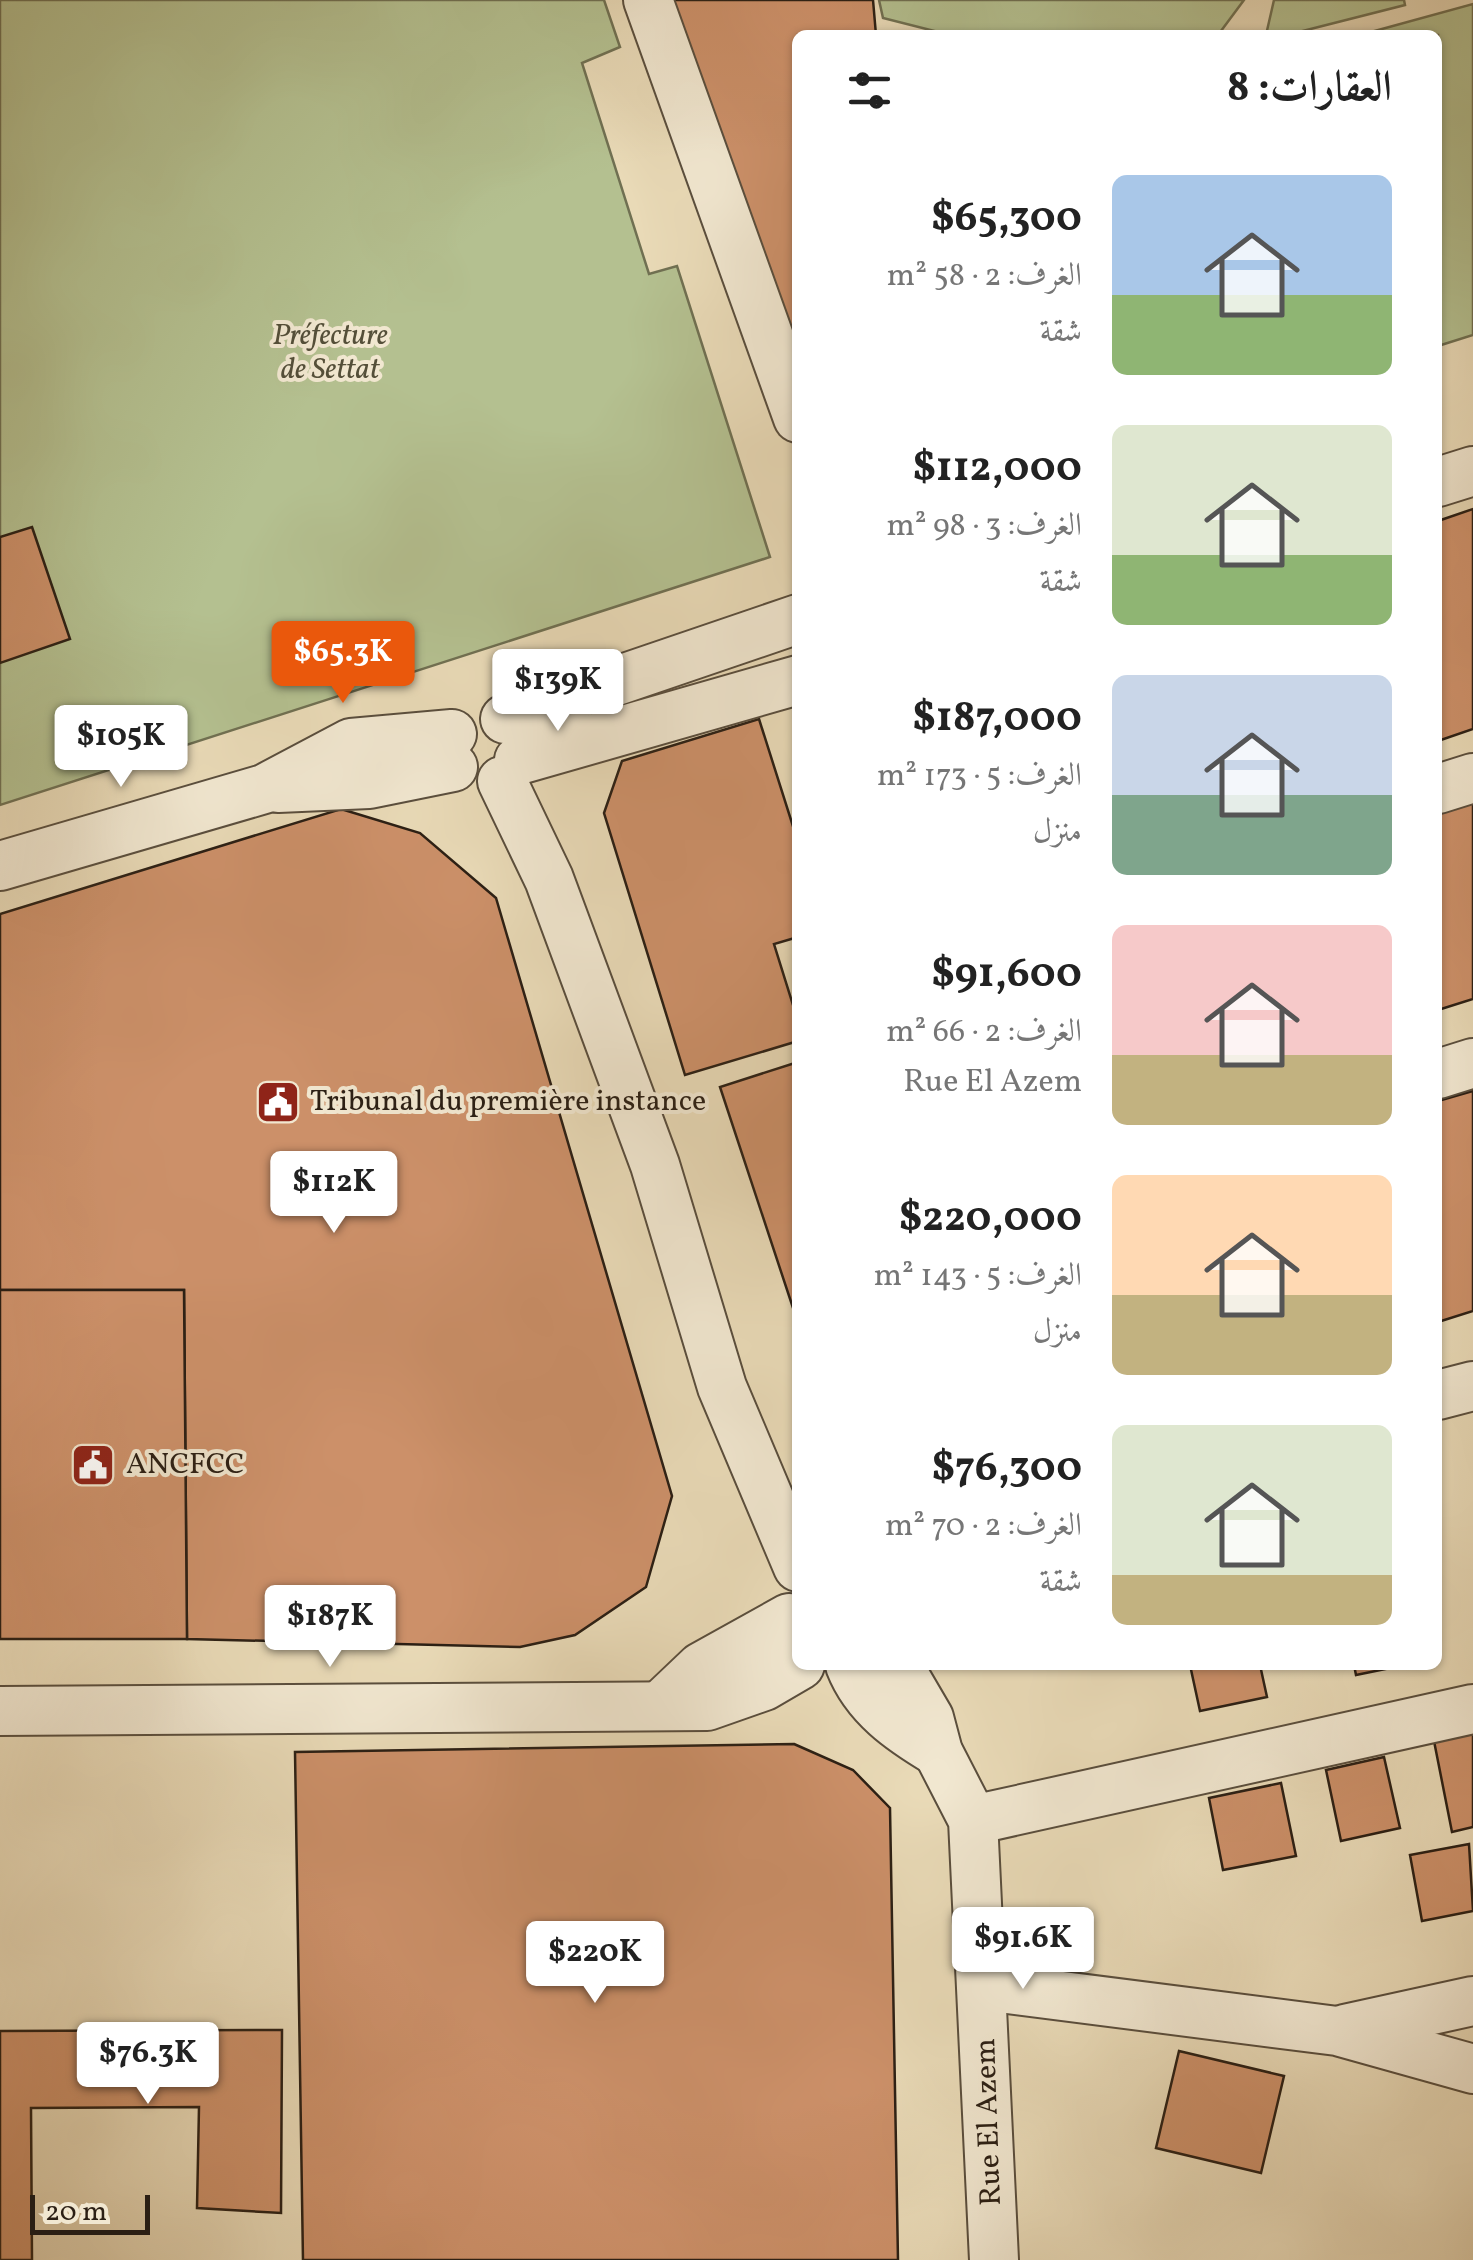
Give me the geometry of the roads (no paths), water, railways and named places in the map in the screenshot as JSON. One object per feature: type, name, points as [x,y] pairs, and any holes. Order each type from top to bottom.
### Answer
[{"type":"street","points":[[648,0],[792,401]]},
{"type":"street","points":[[1442,481],[1473,471]]},
{"type":"street","points":[[792,622],[509,753],[475,784],[452,751],[459,724],[480,713],[509,753],[562,915],[655,1165],[722,1388],[792,1553]]},
{"type":"street","points":[[509,753],[792,682]]},
{"type":"street","points":[[0,866],[264,789],[352,743],[452,751]]},
{"type":"street","points":[[1442,788],[1473,778]]},
{"type":"street","points":[[1442,1073],[1473,1063]]},
{"type":"street","points":[[1442,1394],[1473,1386]]},
{"type":"street","points":[[660,1706],[702,1667],[792,1612]]},
{"type":"street","points":[[0,1711],[707,1706],[764,1686],[792,1670]]},
{"type":"street","points":[[852,1670],[858,1687],[899,1730],[938,1752]]},
{"type":"street","name":"Rue El Azem","points":[[901,1670],[929,1718],[938,1752],[973,1820],[984,1986],[994,2260]]},
{"type":"street","points":[[973,1820],[1473,1709]]},
{"type":"street","points":[[984,1986],[1337,2031],[1473,2069]]},
{"type":"street","points":[[1337,2031],[1473,2002]]},
{"type":"place","name":"Tribunal du première instance","points":[[278,1102]]},
{"type":"place","name":"ANCFCC","points":[[93,1465]]},
{"type":"park label","name":"Préfecture de Settat","points":[[330,353]]}]
